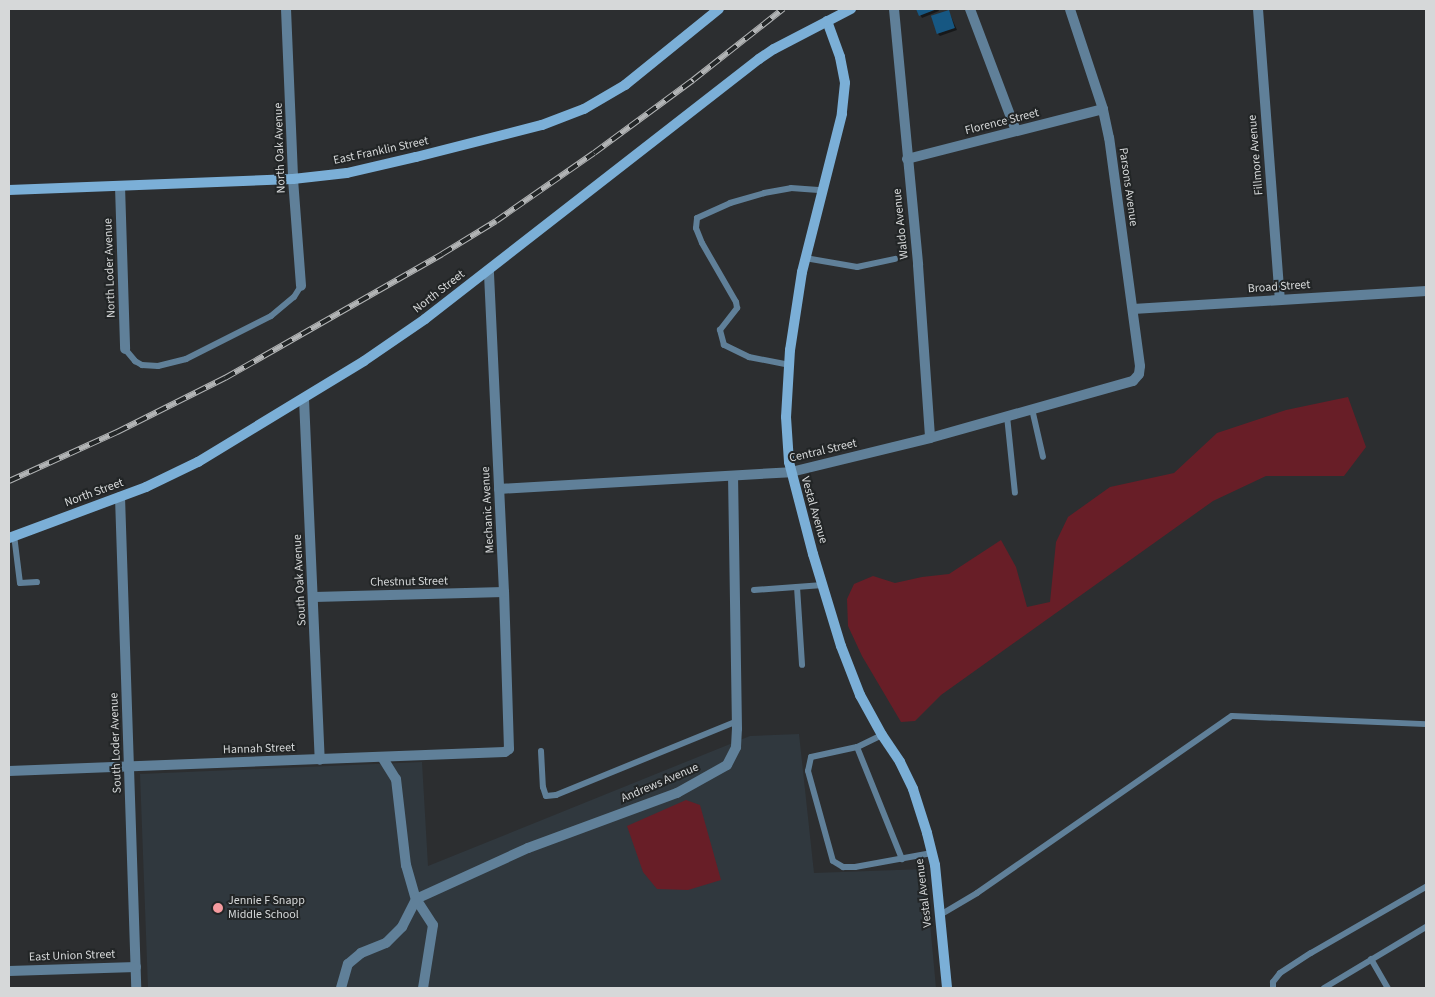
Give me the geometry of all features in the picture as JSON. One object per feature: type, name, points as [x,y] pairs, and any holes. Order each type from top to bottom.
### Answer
[{"type":"street","name":"North Oak Avenue","points":[[286,9],[293,179],[301,286]]},
{"type":"street","name":"East Franklin Street","points":[[9,190],[293,179],[347,173],[542,125],[584,109],[625,85],[719,9]]},
{"type":"street","name":"North Street","points":[[12,536],[120,497],[198,462],[304,399],[425,319],[774,48],[851,9]]},
{"type":"street","name":"Waldo Avenue","points":[[894,9],[918,265],[930,438]]},
{"type":"street","points":[[970,9],[1016,131]]},
{"type":"street","name":"Parsons Avenue","points":[[1070,9],[1103,110],[1132,309],[1138,374]]},
{"type":"street","name":"Fillmore Avenue","points":[[1258,9],[1280,299]]},
{"type":"street","name":"Vestal Avenue","points":[[826,21],[840,56],[845,83],[842,114],[805,258],[790,365],[786,417],[791,472],[841,646],[860,696],[900,762],[913,789],[932,853],[947,988]]},
{"type":"street","name":"Florence Street","points":[[907,158],[1103,110]]},
{"type":"street","name":"North Loder Avenue","points":[[120,186],[125,349]]},
{"type":"street","name":"Mechanic Avenue","points":[[488,270],[504,592],[509,749]]},
{"type":"street","name":"Broad Street","points":[[1132,309],[1426,290]]},
{"type":"street","name":"Central Street","points":[[499,489],[791,472],[930,438],[1134,381],[1138,374]]},
{"type":"street","name":"South Oak Avenue","points":[[304,399],[320,760]]},
{"type":"street","name":"Andrews Avenue","points":[[416,899],[528,848],[677,793],[727,765],[733,755],[737,721],[733,476]]},
{"type":"street","name":"South Loder Avenue","points":[[120,497],[136,988]]},
{"type":"street","name":"Chestnut Street","points":[[314,597],[504,592]]},
{"type":"street","name":"Hannah Street","points":[[9,771],[505,752],[509,749]]},
{"type":"street","points":[[382,757],[396,779],[406,865],[416,899],[433,926],[423,988]]},
{"type":"street","points":[[341,988],[348,964],[361,953],[386,943],[402,927],[416,899]]},
{"type":"street","name":"East Union Street","points":[[9,971],[136,967]]},
{"type":"lane","points":[[790,365],[749,357],[724,346],[720,330],[737,308],[736,302],[702,243],[696,228],[697,218],[730,203],[764,193],[791,188],[822,190]]},
{"type":"lane","points":[[805,258],[857,267],[896,259]]},
{"type":"lane","points":[[125,349],[135,362],[142,365],[158,366],[186,359],[270,316],[294,297],[301,286]]},
{"type":"lane","points":[[1032,409],[1043,458]]},
{"type":"lane","points":[[1007,416],[1015,493]]},
{"type":"lane","points":[[12,536],[20,583],[37,582]]},
{"type":"lane","points":[[754,590],[823,585]]},
{"type":"lane","points":[[797,587],[802,665]]},
{"type":"lane","points":[[940,916],[977,893],[1232,716],[1426,724]]},
{"type":"lane","points":[[541,751],[542,787],[546,796],[556,796],[737,721]]},
{"type":"lane","points":[[882,735],[857,747],[811,757],[808,771],[833,861],[843,867],[855,867],[932,853]]},
{"type":"lane","points":[[857,747],[902,859]]},
{"type":"lane","points":[[1273,988],[1273,982],[1280,973],[1311,952],[1426,887]]},
{"type":"lane","points":[[1324,988],[1426,927]]},
{"type":"lane","points":[[1371,959],[1388,988]]},
{"type":"shaded area","points":[[1348,397],[1366,447],[1344,476],[1266,476],[1213,501],[941,695],[915,721],[901,722],[862,656],[848,626],[847,599],[854,584],[873,576],[895,583],[949,574],[1001,540],[1016,567],[1027,607],[1050,602],[1056,542],[1068,517],[1110,487],[1174,473],[1217,433],[1286,410]]},
{"type":"shaded area","points":[[799,734],[814,873],[925,869],[936,988],[148,988],[140,774],[422,762],[428,866],[750,736]]},
{"type":"shaded area","points":[[686,800],[700,805],[721,880],[688,890],[657,889],[643,872],[627,826]]},
{"type":"building","points":[[916,9],[937,9],[919,16]]},
{"type":"building","points":[[949,10],[955,28],[937,34],[931,16]]},
{"type":"railway","points":[[9,481],[117,432],[225,378],[442,254],[496,221],[594,153],[693,80],[783,9]]},
{"type":"place","name":"Jennie F Snapp Middle School","points":[[218,908]]}]
